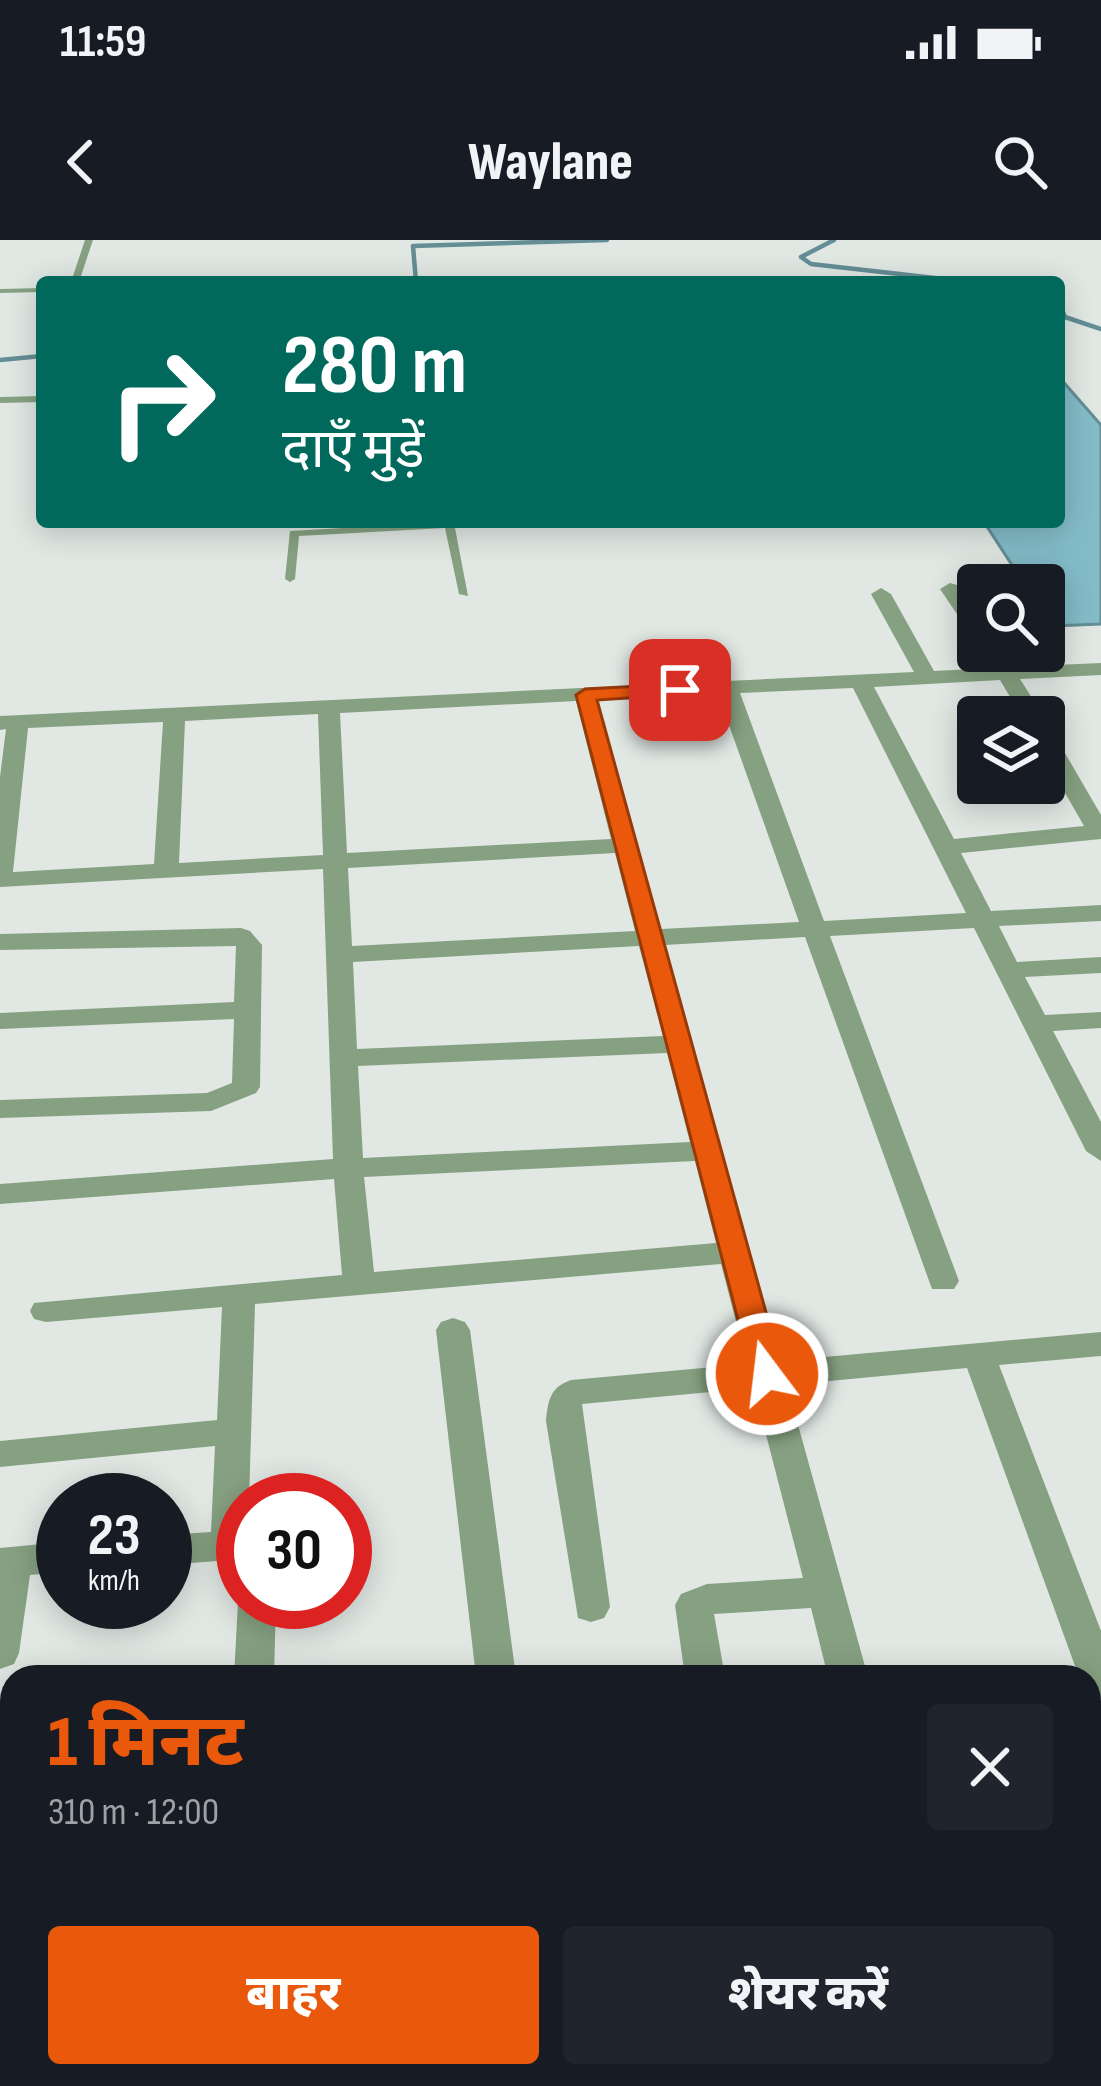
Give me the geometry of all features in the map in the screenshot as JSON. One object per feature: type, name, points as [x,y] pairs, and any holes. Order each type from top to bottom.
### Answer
[{"type":"street","points":[[950,589],[957,600]]},
{"type":"street","points":[[881,594],[927,676]]},
{"type":"street","points":[[1065,670],[1101,669]]},
{"type":"street","points":[[627,844],[0,878],[9,723],[1006,672],[1020,696]]},
{"type":"street","points":[[860,680],[1098,1140]]},
{"type":"street","points":[[727,688],[943,1281]]},
{"type":"street","points":[[585,695],[845,1665]]},
{"type":"street","points":[[329,707],[348,1168],[359,1286]]},
{"type":"street","points":[[166,870],[174,716]]},
{"type":"street","points":[[950,847],[1100,832],[1065,772]]},
{"type":"street","points":[[339,955],[1101,913]]},
{"type":"street","points":[[0,942],[242,936],[249,945],[244,1010],[246,1088],[229,1098],[0,1109]]},
{"type":"street","points":[[1011,970],[1101,965]]},
{"type":"street","points":[[0,1021],[244,1010]]},
{"type":"street","points":[[1036,1024],[1101,1020]]},
{"type":"street","points":[[343,1058],[679,1044]]},
{"type":"street","points":[[0,1194],[348,1168],[706,1151]]},
{"type":"street","points":[[46,1311],[735,1252]]},
{"type":"street","points":[[236,1473],[239,1294]]},
{"type":"street","points":[[453,1330],[495,1665]]},
{"type":"street","points":[[591,1606],[565,1400],[571,1393],[1101,1344]]},
{"type":"street","points":[[978,1354],[1095,1665]]},
{"type":"street","points":[[0,1454],[236,1431]]},
{"type":"street","points":[[0,1653],[7,1562]]},
{"type":"street","points":[[703,1665],[694,1605],[707,1599],[825,1592]]},
{"type":"street","points":[[254,1665],[256,1629]]},
{"type":"lane","points":[[77,276],[89,240]]},
{"type":"lane","points":[[0,291],[36,290]]},
{"type":"lane","points":[[0,400],[36,399]]},
{"type":"lane","points":[[290,579],[294,533],[361,528]]},
{"type":"lane","points":[[449,528],[464,594]]},
{"type":"water","points":[[1065,384],[1101,425],[1101,624],[1065,626],[1065,564],[1011,564],[988,528],[1065,528]]},
{"type":"waterway","points":[[416,276],[413,246],[607,240]]},
{"type":"waterway","points":[[834,240],[801,257],[811,264],[917,276]]},
{"type":"waterway","points":[[1065,317],[1101,329]]},
{"type":"waterway","points":[[0,360],[36,357]]},
{"type":"route","points":[[680,690],[585,695],[767,1374]]}]
